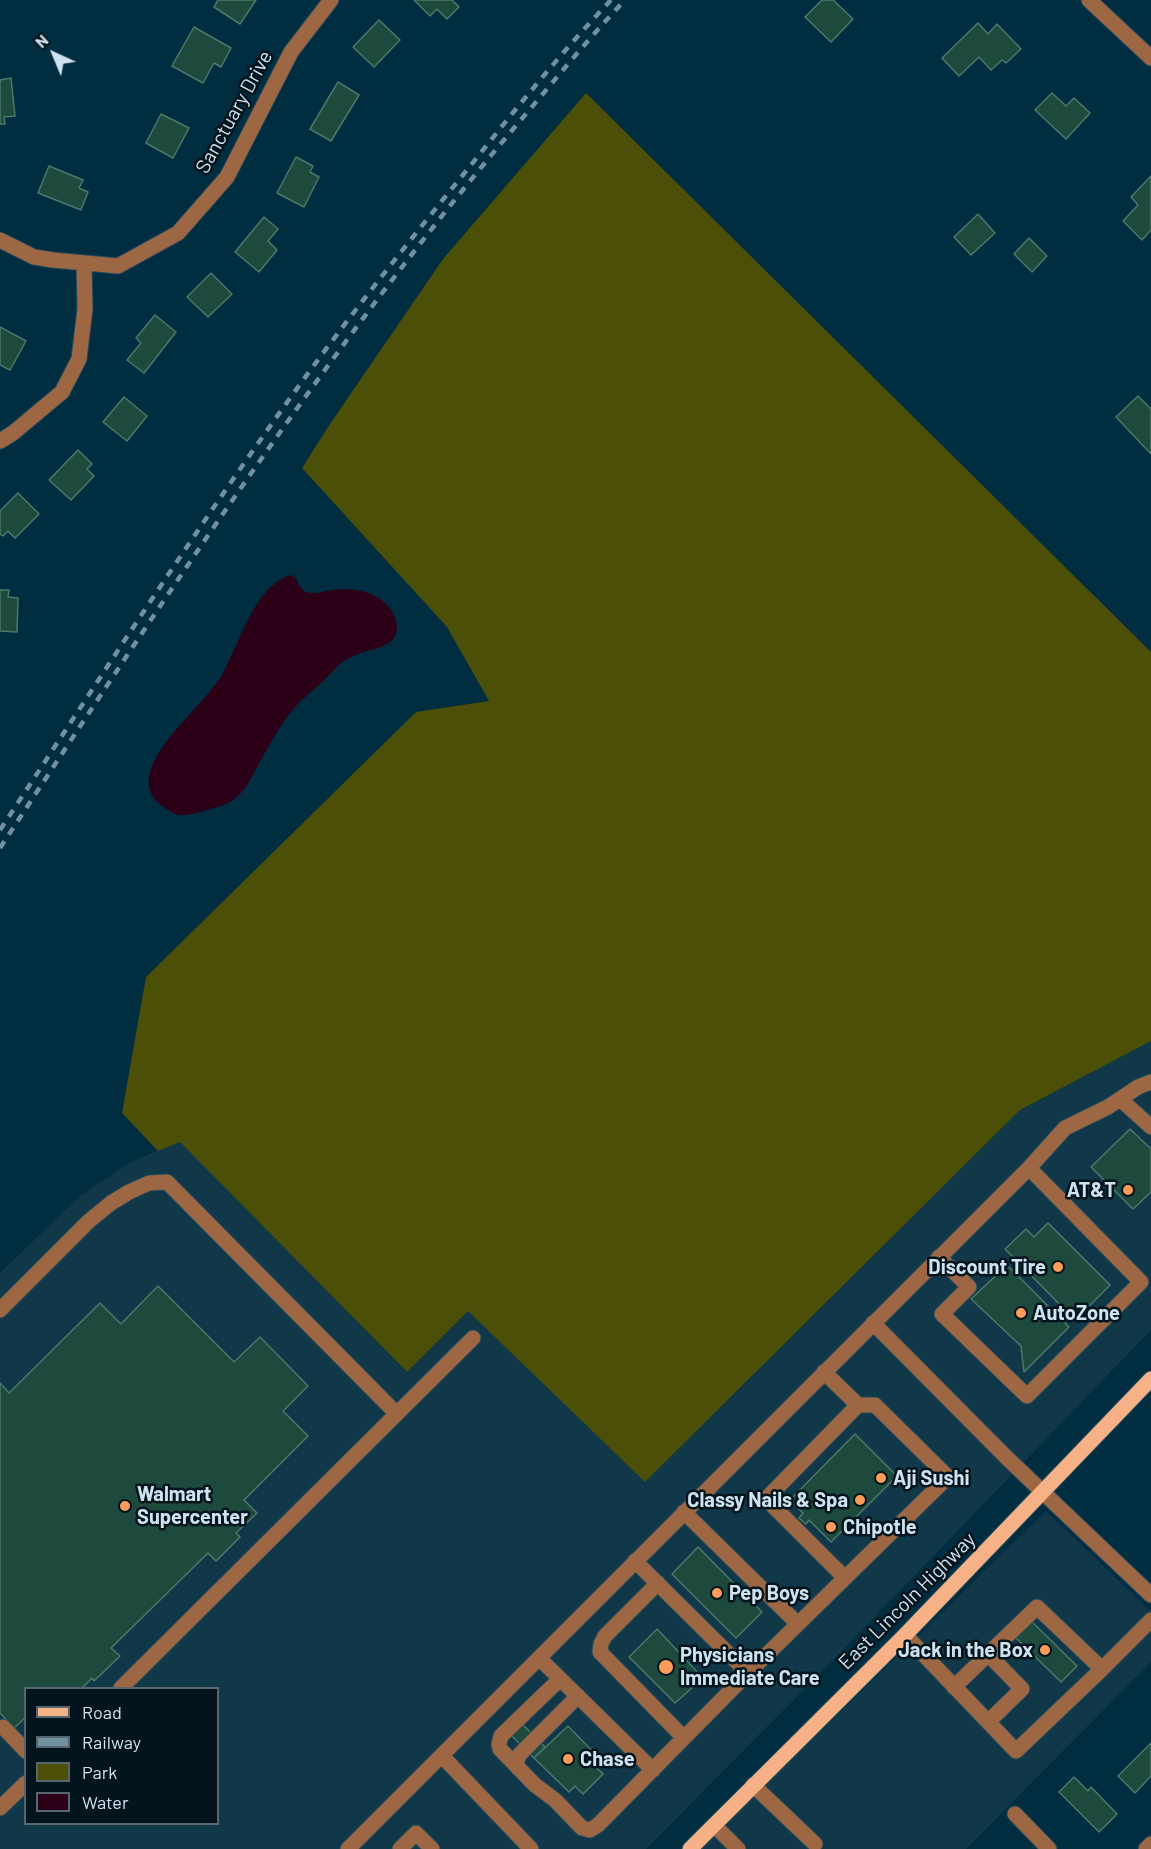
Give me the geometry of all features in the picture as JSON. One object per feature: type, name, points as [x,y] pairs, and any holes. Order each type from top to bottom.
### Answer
[{"type":"main road","name":"East Lincoln Highway","points":[[690,1849],[905,1635],[1151,1379]]},
{"type":"street","name":"Sanctuary Drive","points":[[0,240],[34,257],[118,266],[178,233],[227,177],[291,52],[331,0]]},
{"type":"street","points":[[1089,0],[1151,58]]},
{"type":"street","points":[[0,441],[62,392],[79,359],[85,309],[84,263]]},
{"type":"street","points":[[348,1849],[1029,1168],[1065,1128],[1151,1082]]},
{"type":"street","points":[[1120,1099],[1151,1127]]},
{"type":"street","points":[[939,1257],[969,1287],[942,1314],[1027,1396],[1141,1282],[1029,1168]]},
{"type":"street","points":[[0,1310],[88,1221],[111,1203],[149,1183],[167,1182],[397,1414]]},
{"type":"street","points":[[873,1323],[1007,1458],[1151,1595]]},
{"type":"street","points":[[123,1687],[473,1338]]},
{"type":"street","points":[[572,1690],[501,1736],[499,1744],[500,1749],[535,1785],[555,1800],[582,1828],[590,1830],[598,1825],[748,1673],[948,1477],[875,1405],[858,1405],[824,1372]]},
{"type":"street","points":[[845,1578],[765,1499],[858,1405]]},
{"type":"street","points":[[684,1512],[798,1624]]},
{"type":"street","points":[[636,1561],[748,1673]]},
{"type":"street","points":[[658,1583],[605,1636],[600,1652],[684,1738]]},
{"type":"street","points":[[954,1687],[1037,1607],[1102,1669]]},
{"type":"street","points":[[1031,1612],[1047,1627]]},
{"type":"street","points":[[905,1635],[1016,1751],[1151,1620]]},
{"type":"street","points":[[1059,1638],[1071,1649],[1088,1655]]},
{"type":"street","points":[[988,1654],[1022,1689],[988,1722]]},
{"type":"street","points":[[539,1658],[653,1770]]},
{"type":"street","points":[[516,1765],[520,1754],[572,1690]]},
{"type":"street","points":[[3,1727],[24,1749]]},
{"type":"street","points":[[442,1756],[531,1849]]},
{"type":"street","points":[[0,1808],[24,1785]]},
{"type":"street","points":[[753,1785],[815,1844]]},
{"type":"street","points":[[1015,1814],[1049,1849]]},
{"type":"street","points":[[714,1825],[738,1849]]},
{"type":"street","points":[[400,1849],[416,1833],[432,1849]]},
{"type":"street","points":[[1146,1849],[1151,1844]]},
{"type":"shaded area","points":[[1151,1041],[1151,1330],[838,1655],[646,1849],[0,1849],[0,1273],[80,1196],[131,1162],[180,1141],[406,1372],[468,1310],[645,1482],[1020,1110]]},
{"type":"shaded area","points":[[1046,1511],[1151,1611],[1151,1662],[966,1849],[700,1849]]},
{"type":"green space","points":[[586,93],[1151,652],[1151,1041],[1020,1110],[645,1482],[468,1311],[407,1372],[180,1142],[158,1151],[122,1113],[146,977],[416,712],[489,701],[447,627],[302,468],[443,259]]},
{"type":"water","points":[[291,575],[296,578],[301,588],[309,593],[342,589],[371,594],[387,605],[392,612],[396,621],[396,634],[385,645],[341,663],[300,702],[280,727],[246,786],[235,799],[204,811],[177,815],[154,798],[149,783],[152,767],[173,733],[220,678],[258,602],[278,581]]},
{"type":"building","points":[[218,0],[256,0],[240,24],[214,7]]},
{"type":"building","points":[[414,0],[452,0],[459,7],[447,19],[437,9],[430,16]]},
{"type":"building","points":[[822,0],[833,0],[853,19],[831,42],[805,17]]},
{"type":"building","points":[[379,20],[400,40],[374,67],[353,47]]},
{"type":"building","points":[[978,23],[988,34],[997,24],[1021,49],[1006,63],[1002,60],[991,70],[979,57],[959,76],[942,58]]},
{"type":"building","points":[[194,27],[231,48],[221,67],[214,63],[203,83],[172,66]]},
{"type":"building","points":[[11,78],[15,116],[4,117],[5,124],[0,124],[0,80]]},
{"type":"building","points":[[338,82],[359,95],[331,141],[310,129]]},
{"type":"building","points":[[1052,93],[1066,106],[1074,98],[1090,113],[1066,139],[1035,110]]},
{"type":"building","points":[[161,114],[189,128],[173,158],[146,143]]},
{"type":"building","points":[[296,157],[313,166],[310,172],[319,177],[304,207],[277,193]]},
{"type":"building","points":[[49,166],[83,180],[79,188],[88,192],[81,210],[38,193]]},
{"type":"building","points":[[1151,176],[1151,230],[1142,240],[1123,221],[1138,205],[1131,197]]},
{"type":"building","points":[[978,214],[995,233],[971,255],[954,237]]},
{"type":"building","points":[[264,217],[278,229],[268,241],[277,250],[259,272],[235,252]]},
{"type":"building","points":[[1029,238],[1047,256],[1032,272],[1014,254]]},
{"type":"building","points":[[211,273],[232,294],[208,317],[187,297]]},
{"type":"building","points":[[155,315],[176,332],[144,373],[127,360],[141,343],[136,338]]},
{"type":"building","points":[[0,327],[26,341],[10,370],[0,365]]},
{"type":"building","points":[[1138,396],[1151,409],[1151,454],[1116,417]]},
{"type":"building","points":[[124,397],[147,416],[127,441],[103,422]]},
{"type":"building","points":[[78,450],[92,464],[87,469],[94,476],[71,500],[49,480]]},
{"type":"building","points":[[18,493],[39,514],[15,538],[8,531],[3,536],[0,534],[0,511]]},
{"type":"building","points":[[0,590],[9,590],[8,597],[18,598],[17,632],[0,631]]},
{"type":"building","points":[[1130,1129],[1151,1149],[1151,1192],[1133,1209],[1091,1167]]},
{"type":"building","name":"Discount Tire","points":[[1048,1223],[1110,1285],[1075,1320],[1005,1249],[1026,1229],[1034,1237]]},
{"type":"building","name":"AutoZone","points":[[1007,1265],[1069,1327],[1024,1372],[1021,1346],[971,1299]]},
{"type":"building","name":"Walmart Supercenter","points":[[158,1286],[234,1362],[260,1337],[308,1386],[283,1411],[308,1436],[244,1500],[257,1513],[236,1533],[240,1537],[216,1561],[208,1553],[111,1648],[120,1656],[94,1681],[92,1678],[83,1687],[24,1687],[24,1719],[14,1728],[0,1713],[0,1383],[9,1393],[100,1303],[121,1324]]},
{"type":"building","points":[[855,1434],[897,1476],[831,1542],[809,1520],[806,1524],[799,1518],[803,1513],[790,1500]]},
{"type":"building","name":"Pep Boys","points":[[698,1547],[762,1612],[736,1638],[672,1574]]},
{"type":"building","name":"Jack in the Box","points":[[1029,1619],[1077,1666],[1061,1682],[1013,1635]]},
{"type":"building","name":"Physicians Immediate Care","points":[[657,1629],[703,1678],[675,1703],[629,1657]]},
{"type":"building","points":[[520,1722],[545,1747],[534,1758],[509,1733]]},
{"type":"building","name":"Chase","points":[[568,1726],[601,1760],[595,1766],[603,1774],[583,1794],[575,1786],[569,1792],[534,1758]]},
{"type":"building","points":[[1151,1743],[1151,1776],[1135,1793],[1118,1776]]},
{"type":"building","points":[[1074,1777],[1088,1791],[1091,1787],[1117,1814],[1099,1832],[1059,1792]]},
{"type":"railway","points":[[0,830],[186,549],[321,356],[403,249],[519,105],[611,0]]},
{"type":"railway","points":[[0,848],[189,563],[320,377],[458,196],[625,0]]},
{"type":"place","name":"AT&T","points":[[1128,1190]]},
{"type":"place","name":"Discount Tire","points":[[1058,1267]]},
{"type":"place","name":"AutoZone","points":[[1021,1313]]},
{"type":"place","name":"Aji Sushi","points":[[881,1478]]},
{"type":"place","name":"Classy Nails & Spa","points":[[860,1500]]},
{"type":"place","name":"Walmart Supercenter","points":[[125,1506]]},
{"type":"place","name":"Chipotle","points":[[831,1527]]},
{"type":"place","name":"Pep Boys","points":[[717,1593]]},
{"type":"place","name":"Jack in the Box","points":[[1045,1650]]},
{"type":"place","name":"Physicians Immediate Care","points":[[666,1667]]},
{"type":"place","name":"Chase","points":[[568,1759]]}]
